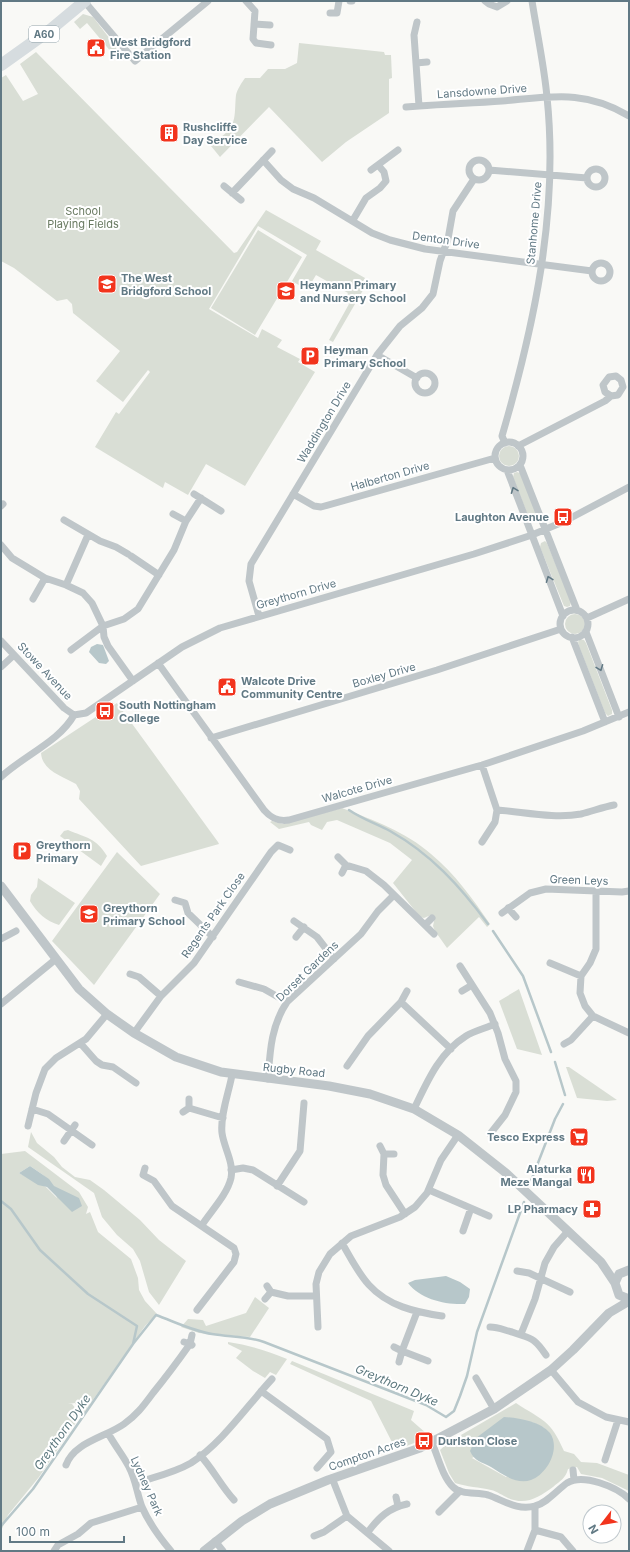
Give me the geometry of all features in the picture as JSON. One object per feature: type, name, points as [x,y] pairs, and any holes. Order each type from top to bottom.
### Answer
[{"type":"main road","name":"A60","points":[[1,65],[50,30],[84,1]]},
{"type":"street","points":[[84,1],[134,61],[208,1]]},
{"type":"street","points":[[246,1],[255,11],[253,39],[256,43],[271,45]]},
{"type":"street","points":[[330,13],[337,13],[339,1]]},
{"type":"street","points":[[485,1],[497,7],[507,1]]},
{"type":"street","name":"Stanhome Drive","points":[[504,443],[502,436],[523,366],[538,295],[547,218],[549,175],[547,97],[532,1]]},
{"type":"street","points":[[417,22],[414,35],[419,106]]},
{"type":"street","points":[[254,24],[270,25]]},
{"type":"street","points":[[416,63],[427,62]]},
{"type":"street","name":"Lansdowne Drive","points":[[406,107],[558,95],[593,100],[612,107],[629,116]]},
{"type":"street","points":[[371,170],[398,150]]},
{"type":"street","points":[[232,193],[272,151]]},
{"type":"street","name":"Denton Drive","points":[[263,160],[281,180],[293,189],[314,198],[372,232],[390,240],[406,245],[444,251],[542,263],[592,271]]},
{"type":"street","points":[[474,162],[484,162],[489,170],[487,176],[483,179],[474,179],[469,170],[474,162]]},
{"type":"street","points":[[353,220],[366,198],[380,188],[386,181],[384,172],[378,165]]},
{"type":"street","points":[[489,170],[587,178]]},
{"type":"street","name":"Waddington Drive","points":[[259,616],[249,581],[251,564],[377,355],[400,326],[428,301],[435,287],[440,261],[448,238],[453,210],[474,179]]},
{"type":"street","points":[[224,186],[241,200]]},
{"type":"street","points":[[377,355],[417,378]]},
{"type":"street","points":[[518,446],[605,401],[611,396]]},
{"type":"street","points":[[520,465],[514,470],[507,470],[499,466],[495,458],[497,449],[504,443],[514,443],[523,453],[520,465],[577,610]]},
{"type":"street","name":"Halberton Drive","points":[[293,494],[314,506],[321,507],[495,458]]},
{"type":"street","points":[[507,470],[563,616]]},
{"type":"street","name":"Greythorn Drive","points":[[74,715],[86,713],[158,663],[200,637],[220,628],[474,554],[532,535],[545,530],[629,487]]},
{"type":"street","points":[[194,494],[222,511]]},
{"type":"street","points":[[71,650],[103,626],[124,619],[134,612],[174,550],[186,521],[201,498]]},
{"type":"street","points":[[173,514],[186,521]]},
{"type":"street","points":[[64,520],[88,535],[130,555],[159,575]]},
{"type":"street","points":[[66,585],[88,535]]},
{"type":"street","points":[[1,546],[12,558],[45,578],[83,593],[92,603],[103,626],[104,637],[108,646],[133,681]]},
{"type":"street","points":[[33,599],[45,578]]},
{"type":"street","points":[[587,618],[629,599]]},
{"type":"street","points":[[577,610],[583,613],[587,618],[588,625],[586,632],[580,637],[568,636],[560,625],[563,616],[569,611],[577,610]]},
{"type":"street","name":"Boxley Drive","points":[[211,738],[437,670],[562,629]]},
{"type":"street","points":[[586,632],[619,717]]},
{"type":"street","points":[[572,637],[605,722]]},
{"type":"street","name":"Stowe Avenue","points":[[1,641],[64,708],[74,715]]},
{"type":"street","points":[[1,667],[14,655]]},
{"type":"street","name":"Walcote Drive","points":[[158,663],[264,810],[270,817],[281,820],[289,820],[482,765],[557,740],[629,712]]},
{"type":"street","points":[[1,777],[12,767],[65,728],[74,715]]},
{"type":"street","points":[[482,765],[497,810],[495,822],[482,842]]},
{"type":"street","points":[[497,810],[562,815],[581,814],[616,804],[610,812]]},
{"type":"street","name":"Regents Park Close","points":[[134,1033],[161,996],[194,964],[275,842],[290,850]]},
{"type":"street","points":[[338,858],[346,865],[366,871],[384,885],[434,934]]},
{"type":"street","points":[[342,873],[346,865]]},
{"type":"street","name":"Rugby Road","points":[[1,886],[79,989],[107,1014],[134,1033],[176,1057],[232,1075],[329,1086],[370,1094],[414,1109],[458,1135],[506,1173],[600,1262],[615,1287]]},
{"type":"street","name":"Green Leys","points":[[502,913],[530,893],[546,889],[596,892],[629,891]]},
{"type":"street","points":[[596,892],[596,949],[590,963],[581,976],[580,993],[585,1006],[593,1016],[629,1033]]},
{"type":"street","name":"Dorset Gardens","points":[[268,1079],[273,1030],[280,1013],[287,1002],[361,934],[378,911],[394,895]]},
{"type":"street","points":[[175,900],[185,903],[188,913],[213,937]]},
{"type":"street","points":[[508,908],[516,917]]},
{"type":"street","points":[[425,925],[432,918]]},
{"type":"street","points":[[294,921],[317,937],[334,960]]},
{"type":"street","points":[[296,937],[304,928]]},
{"type":"street","points":[[1,939],[15,934]]},
{"type":"street","points":[[1,1003],[56,959]]},
{"type":"street","points":[[550,963],[581,976]]},
{"type":"street","points":[[460,966],[490,1013],[495,1024],[505,1059],[516,1081],[516,1092],[506,1115],[490,1134]]},
{"type":"street","points":[[130,974],[140,977],[161,996]]},
{"type":"street","points":[[239,982],[264,989],[287,1002]]},
{"type":"street","points":[[462,991],[472,985]]},
{"type":"street","points":[[347,1066],[368,1036],[401,1002],[407,991]]},
{"type":"street","points":[[401,1002],[451,1049]]},
{"type":"street","points":[[28,1126],[40,1079],[50,1063],[81,1044],[107,1014]]},
{"type":"street","points":[[564,1044],[571,1040],[593,1016]]},
{"type":"street","points":[[414,1109],[434,1068],[451,1049],[466,1036],[495,1024]]},
{"type":"street","points":[[81,1044],[96,1061],[102,1065],[113,1067],[136,1083]]},
{"type":"street","points":[[202,1225],[228,1186],[231,1170],[222,1132],[223,1118],[232,1075]]},
{"type":"street","points":[[189,1099],[186,1110],[223,1118]]},
{"type":"street","points":[[277,1186],[300,1151],[307,1112],[304,1103]]},
{"type":"street","points":[[32,1109],[48,1114],[73,1128],[92,1145]]},
{"type":"street","points":[[64,1141],[73,1128]]},
{"type":"street","points":[[318,1326],[315,1296],[316,1284],[324,1262],[330,1254],[351,1236],[405,1214],[423,1200],[429,1190],[441,1160],[458,1135]]},
{"type":"street","points":[[380,1146],[384,1154],[383,1175],[386,1185],[405,1214]]},
{"type":"street","points":[[384,1154],[394,1154]]},
{"type":"street","points":[[145,1168],[143,1175],[154,1181],[172,1206],[228,1242],[234,1248],[236,1254],[234,1262],[197,1310]]},
{"type":"street","points":[[231,1170],[248,1168],[304,1202]]},
{"type":"street","points":[[429,1190],[489,1216]]},
{"type":"street","points":[[463,1231],[471,1208]]},
{"type":"street","points":[[522,1334],[545,1263],[554,1247],[568,1231]]},
{"type":"street","points":[[342,1243],[368,1284],[378,1293],[390,1301],[417,1312],[442,1316]]},
{"type":"street","name":"Rugby Road","points":[[600,1262],[626,1271]]},
{"type":"street","points":[[610,1313],[617,1277],[626,1271]]},
{"type":"street","points":[[517,1272],[529,1273],[570,1292]]},
{"type":"street","points":[[267,1286],[271,1292],[288,1296],[315,1296]]},
{"type":"street","points":[[615,1287],[622,1297],[629,1300]]},
{"type":"street","points":[[265,1299],[271,1292]]},
{"type":"street","name":"Compton Acres","points":[[204,1551],[242,1521],[270,1504],[332,1478],[432,1443],[494,1409],[551,1370],[610,1313],[629,1300]]},
{"type":"street","points":[[399,1362],[417,1312]]},
{"type":"street","points":[[490,1327],[498,1327],[522,1334],[538,1344],[546,1355]]},
{"type":"street","points":[[66,1466],[69,1459],[93,1438],[108,1433],[123,1425],[138,1413],[174,1368],[189,1344],[192,1335]]},
{"type":"street","points":[[394,1347],[428,1361]]},
{"type":"street","points":[[551,1370],[578,1402],[606,1417],[629,1422]]},
{"type":"street","points":[[476,1378],[494,1409]]},
{"type":"street","points":[[136,1483],[174,1471],[192,1463],[244,1414],[272,1379]]},
{"type":"street","points":[[261,1391],[327,1439],[331,1452],[317,1468]]},
{"type":"street","points":[[605,1460],[618,1420]]},
{"type":"street","name":"Lydney Park","points":[[108,1433],[128,1466],[136,1483],[142,1507],[150,1522],[171,1551]]},
{"type":"street","points":[[432,1443],[448,1482],[460,1491],[487,1494],[511,1505],[535,1506],[574,1480],[588,1480],[600,1483],[624,1493],[629,1499]]},
{"type":"street","points":[[200,1455],[210,1465],[226,1492],[234,1500]]},
{"type":"street","points":[[572,1470],[574,1480]]},
{"type":"street","points":[[332,1478],[347,1516],[389,1551]]},
{"type":"street","points":[[439,1512],[460,1491]]},
{"type":"street","points":[[396,1497],[398,1506]]},
{"type":"street","points":[[368,1532],[382,1515],[398,1506],[407,1504]]},
{"type":"street","points":[[527,1551],[535,1530],[535,1506]]},
{"type":"street","points":[[54,1551],[58,1545],[78,1534],[91,1523],[142,1507]]},
{"type":"street","points":[[314,1536],[324,1532],[347,1516]]},
{"type":"street","points":[[535,1530],[561,1537],[574,1551]]},
{"type":"street","points":[[215,1541],[223,1551]]},
{"type":"green space","points":[[83,14],[93,17],[117,48],[112,53],[87,23],[80,29],[74,22]]},
{"type":"green space","points":[[299,43],[384,52],[385,55],[391,55],[392,78],[389,79],[389,113],[346,142],[322,162],[269,107],[220,157],[211,146],[224,139],[221,137],[233,123],[238,88],[245,78],[260,78],[268,69],[285,69],[297,63]]},
{"type":"green space","name":"School Playing Fields","points":[[36,52],[234,253],[237,252],[266,210],[321,241],[316,250],[365,278],[362,283],[366,285],[333,342],[329,340],[349,304],[345,298],[348,293],[316,275],[307,290],[292,281],[307,255],[258,226],[209,309],[258,338],[262,329],[282,340],[277,347],[300,359],[298,362],[315,372],[245,486],[206,464],[188,495],[165,482],[163,488],[95,447],[116,412],[119,414],[150,372],[148,370],[123,402],[96,381],[120,351],[73,313],[72,304],[67,299],[57,301],[14,268],[1,261],[1,78],[6,75],[23,101],[38,94],[20,64]]},
{"type":"green space","points":[[258,230],[302,257],[255,335],[211,308]]},
{"type":"green space","points":[[505,446],[513,446],[519,452],[519,460],[513,466],[505,466],[499,460],[499,452]]},
{"type":"green space","points":[[514,473],[520,473],[539,520],[533,523],[530,521],[513,477]]},
{"type":"green space","points":[[545,541],[571,602],[570,606],[564,606],[540,547],[541,543]]},
{"type":"green space","points":[[571,614],[579,614],[585,620],[585,628],[579,634],[571,634],[565,628],[565,620]]},
{"type":"green space","points":[[580,639],[584,640],[586,643],[612,710],[612,714],[608,716],[605,713],[579,646],[578,642]]},
{"type":"green space","points":[[117,703],[219,844],[141,866],[79,799],[80,791],[76,784],[54,773],[45,764],[41,753]]},
{"type":"green space","points":[[342,808],[389,827],[421,846],[456,878],[490,924],[487,927],[479,917],[447,948],[433,926],[435,917],[431,915],[424,918],[420,917],[393,883],[412,860],[390,843],[337,820],[327,822],[322,830],[311,825],[309,822],[279,829],[270,822],[272,821],[283,824]]},
{"type":"green space","points":[[68,830],[90,839],[99,845],[107,856],[101,866],[60,836],[64,831]]},
{"type":"green space","points":[[117,852],[160,894],[94,985],[52,941]]},
{"type":"green space","points":[[38,878],[75,903],[59,925],[42,916],[30,901],[31,895],[37,887]]},
{"type":"green space","points":[[519,989],[542,1055],[517,1049],[499,1001]]},
{"type":"green space","points":[[566,1067],[569,1067],[617,1100],[607,1101],[577,1098]]},
{"type":"green space","points":[[31,1132],[37,1143],[54,1157],[62,1167],[75,1177],[90,1180],[104,1190],[140,1220],[159,1240],[186,1261],[159,1305],[149,1292],[140,1261],[133,1249],[117,1235],[102,1217],[94,1193],[28,1147]]},
{"type":"green space","points":[[25,1151],[79,1192],[88,1207],[86,1214],[90,1212],[98,1232],[131,1259],[138,1278],[139,1290],[145,1301],[157,1314],[145,1326],[83,1414],[75,1403],[68,1404],[72,1404],[81,1415],[39,1477],[8,1515],[1,1531],[1,1154]],"holes":[[[30,1166],[48,1179],[57,1198],[46,1187],[19,1173]]]},
{"type":"green space","points":[[255,1297],[269,1308],[250,1337],[199,1333],[181,1327],[188,1319],[203,1320],[206,1326],[246,1313]]},
{"type":"green space","points":[[228,1342],[273,1353],[287,1359],[276,1375],[270,1372],[265,1378],[236,1358],[242,1351],[228,1344]]},
{"type":"green space","points":[[292,1361],[414,1411],[411,1420],[427,1434],[422,1440],[396,1450],[371,1401],[290,1364]]},
{"type":"green space","points":[[516,1403],[550,1426],[564,1451],[574,1454],[581,1462],[597,1463],[629,1475],[629,1491],[602,1478],[581,1474],[577,1467],[568,1469],[566,1475],[560,1481],[548,1491],[537,1497],[526,1501],[515,1500],[498,1492],[455,1483],[449,1473],[440,1450],[449,1442]],"holes":[[[532,1422],[544,1428],[550,1434],[506,1477],[472,1458]]]},
{"type":"shaded area","points":[[97,644],[103,645],[109,661],[106,664],[99,663],[89,652],[91,647]]},
{"type":"shaded area","points":[[30,1166],[49,1179],[54,1186],[79,1198],[82,1206],[72,1212],[47,1187],[38,1185],[19,1173]]},
{"type":"shaded area","points":[[446,1276],[460,1282],[470,1289],[469,1297],[465,1304],[434,1300],[419,1293],[408,1283],[415,1280]]},
{"type":"shaded area","points":[[504,1417],[522,1419],[535,1423],[546,1429],[553,1439],[554,1446],[551,1460],[547,1467],[537,1477],[531,1480],[520,1481],[510,1478],[476,1459],[470,1451],[476,1438]]},
{"type":"waterway","points":[[349,810],[390,831],[419,850],[444,872],[467,897],[488,924]]},
{"type":"waterway","points":[[493,931],[523,976],[551,1052]]},
{"type":"waterway","points":[[555,1062],[565,1095]]},
{"type":"waterway","points":[[531,1181],[555,1119],[563,1104]]},
{"type":"waterway","name":"Greythorn Dyke","points":[[1,1201],[11,1209],[40,1250],[88,1294],[137,1326],[133,1344],[156,1315],[205,1333],[264,1342],[426,1405],[446,1417],[454,1411],[460,1396],[467,1376],[477,1332],[524,1202]]},
{"type":"waterway","name":"Greythorn Dyke","points":[[1,1526],[33,1489],[133,1344]]},
{"type":"place","name":"West Bridgford Fire Station","points":[[96,48]]},
{"type":"place","name":"Rushcliffe Day Service","points":[[169,133]]},
{"type":"place","name":"The West Bridgford School","points":[[107,284]]},
{"type":"place","name":"Heymann Primary and Nursery School","points":[[286,291]]},
{"type":"place","name":"Heyman Primary School","points":[[310,356]]},
{"type":"place","name":"Laughton Avenue","points":[[563,517]]},
{"type":"place","name":"Walcote Drive Community Centre","points":[[227,687]]},
{"type":"place","name":"South Nottingham College","points":[[105,711]]},
{"type":"place","name":"Greythorn Primary","points":[[22,851]]},
{"type":"place","name":"Greythorn Primary School","points":[[89,914]]},
{"type":"place","name":"Tesco Express","points":[[579,1137]]},
{"type":"place","name":"Alaturka Meze Mangal","points":[[586,1175]]},
{"type":"place","name":"LP Pharmacy","points":[[592,1209]]},
{"type":"place","name":"Durlston Close","points":[[424,1441]]}]
